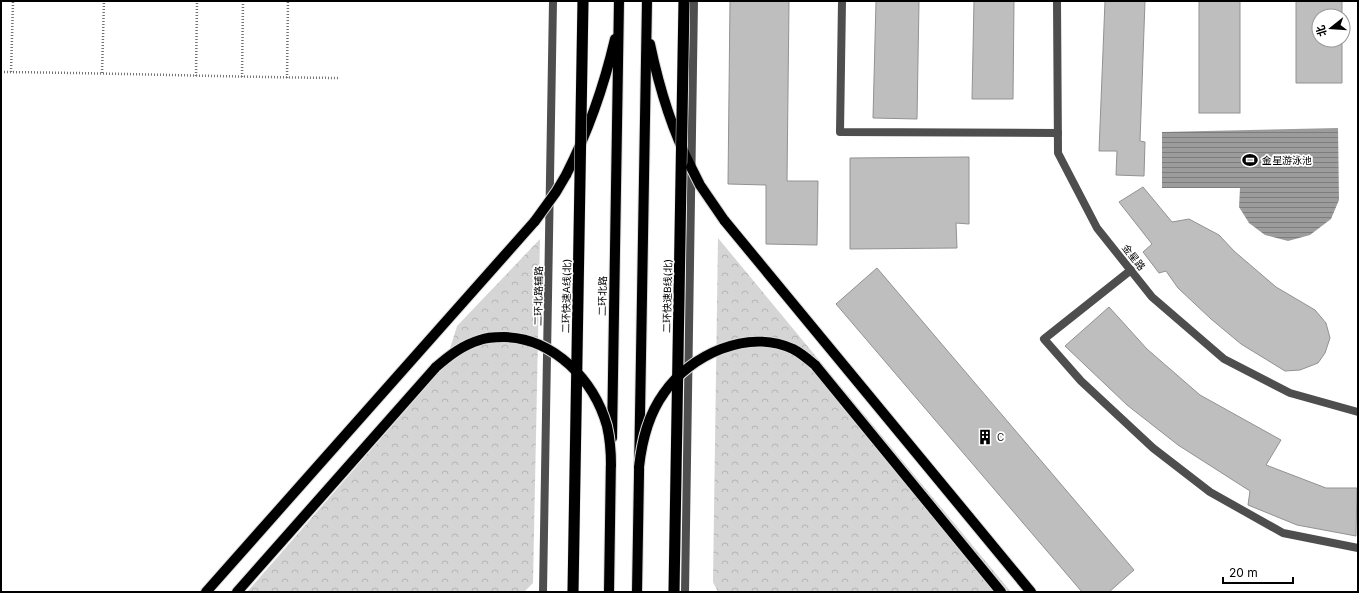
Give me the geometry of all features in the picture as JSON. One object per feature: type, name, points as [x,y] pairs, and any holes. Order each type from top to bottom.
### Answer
[{"type":"highway","name":"二环快速A线(北)","points":[[573,592],[582,1]]},
{"type":"highway","name":"二环快速B线(北)","points":[[674,592],[684,1]]},
{"type":"main road","name":"二环北路","points":[[609,592],[619,1]]},
{"type":"main road","points":[[637,592],[647,1]]},
{"type":"main road","points":[[206,592],[535,221],[553,197],[566,175],[583,139],[596,104],[610,57],[619,19]]},
{"type":"main road","points":[[646,19],[655,66],[674,132],[700,186],[724,220],[1031,592]]},
{"type":"main road","points":[[237,592],[436,366],[451,354],[466,345],[482,339],[513,337],[529,341],[544,346],[571,365],[583,378],[592,392],[607,426],[611,465]]},
{"type":"main road","points":[[639,467],[641,445],[654,408],[664,392],[688,367],[717,350],[733,345],[748,343],[778,344],[792,349],[815,365],[1001,592]]},
{"type":"street","name":"二环北路辅路","points":[[543,592],[553,1]]},
{"type":"street","points":[[685,592],[694,1]]},
{"type":"street","points":[[842,1],[840,132],[1058,133]]},
{"type":"street","name":"金星路","points":[[1057,1],[1058,153],[1098,228],[1152,297],[1224,359],[1290,393],[1358,412]]},
{"type":"street","points":[[1131,270],[1044,339],[1081,381],[1153,448],[1210,492],[1283,533],[1358,548]]},
{"type":"path","points":[[11,72],[13,1]]},
{"type":"path","points":[[102,73],[104,1]]},
{"type":"path","points":[[196,76],[197,1]]},
{"type":"path","points":[[242,77],[243,1]]},
{"type":"path","points":[[287,78],[288,1]]},
{"type":"path","points":[[1,72],[340,78]]},
{"type":"green space","points":[[718,238],[1011,592],[718,592],[713,582]]},
{"type":"green space","points":[[540,239],[533,583],[524,592],[247,592],[445,365],[457,326]]},
{"type":"shaded area","name":"金星游泳池","points":[[1338,128],[1339,200],[1331,219],[1310,235],[1288,241],[1265,235],[1249,223],[1239,207],[1240,188],[1162,188],[1162,132]]},
{"type":"building","points":[[730,1],[789,1],[787,181],[818,181],[817,245],[766,244],[766,185],[728,184]]},
{"type":"building","points":[[876,1],[919,1],[917,119],[873,118]]},
{"type":"building","points":[[974,1],[1014,1],[1013,99],[972,99]]},
{"type":"building","points":[[1105,1],[1145,1],[1140,141],[1145,142],[1144,176],[1116,175],[1117,151],[1099,151]]},
{"type":"building","points":[[1199,1],[1240,1],[1240,113],[1199,113]]},
{"type":"building","points":[[1296,1],[1342,1],[1342,8],[1311,8],[1311,48],[1342,48],[1342,83],[1296,83]]},
{"type":"building","points":[[969,157],[969,224],[956,223],[957,248],[850,249],[850,158]]},
{"type":"building","points":[[1143,187],[1172,222],[1189,219],[1219,235],[1234,251],[1276,287],[1315,310],[1326,323],[1330,338],[1325,353],[1318,363],[1300,370],[1285,371],[1241,344],[1211,319],[1178,288],[1166,271],[1159,273],[1143,252],[1152,244],[1119,202]]},
{"type":"building","name":"C","points":[[877,268],[1134,570],[1109,592],[1082,592],[836,304]]},
{"type":"building","points":[[1109,307],[1147,349],[1200,395],[1281,440],[1266,465],[1326,488],[1357,488],[1356,536],[1297,525],[1248,505],[1250,491],[1178,445],[1127,405],[1065,346]]},
{"type":"place","name":"金星游泳池","points":[[1250,160]]},
{"type":"place","name":"C","points":[[985,437]]}]
